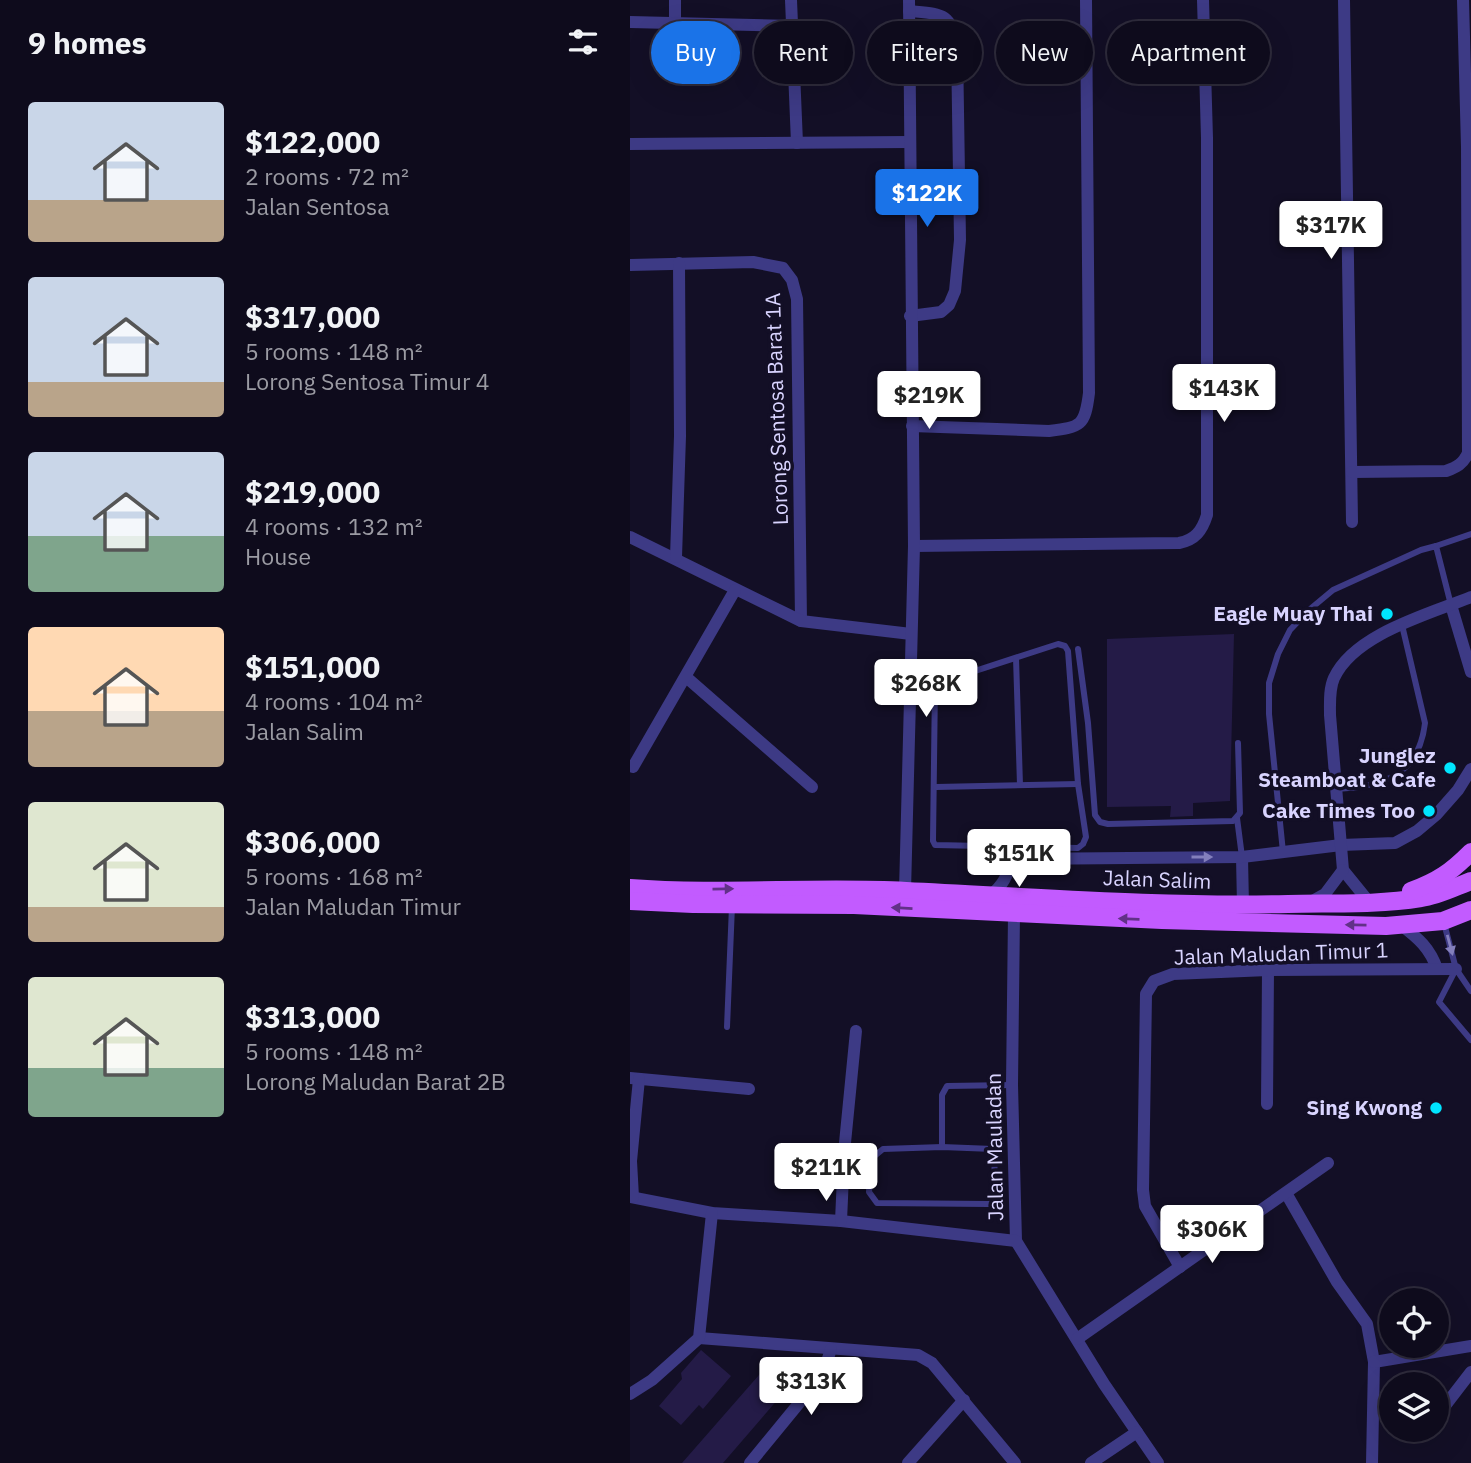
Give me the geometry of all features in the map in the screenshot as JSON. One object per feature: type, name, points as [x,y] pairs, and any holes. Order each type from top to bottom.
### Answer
[{"type":"main road","points":[[1373,902],[1432,883],[1450,873],[1471,852]]},
{"type":"main road","name":"Jalan Salim","points":[[630,888],[905,891],[1147,904],[1243,905],[1373,902],[1421,898],[1471,881]]},
{"type":"main road","name":"Jalan Salim","points":[[630,901],[854,905],[1162,920],[1401,925],[1461,916]]},
{"type":"street","points":[[675,0],[675,21]]},
{"type":"street","points":[[791,0],[791,21]]},
{"type":"street","points":[[912,426],[1049,431],[1082,424],[1086,415],[1089,393],[1086,0]]},
{"type":"street","points":[[914,546],[1179,543],[1189,541],[1200,533],[1207,515],[1207,138],[1203,0]]},
{"type":"street","points":[[1344,0],[1352,522]]},
{"type":"street","points":[[1352,472],[1446,471],[1458,466],[1468,453],[1470,379],[1463,0]]},
{"type":"street","points":[[905,891],[914,546],[910,316],[909,6],[947,17],[954,27],[957,46],[960,240],[955,292],[949,305],[936,314],[910,316]]},
{"type":"street","points":[[630,22],[651,22]]},
{"type":"street","points":[[794,84],[797,143]]},
{"type":"street","points":[[630,144],[910,142]]},
{"type":"street","name":"Lorong Sentosa Barat 1A","points":[[630,265],[753,262],[783,268],[792,280],[797,299],[801,621]]},
{"type":"street","points":[[676,558],[680,436],[679,263]]},
{"type":"street","points":[[630,537],[801,621],[911,634]]},
{"type":"street","points":[[633,767],[735,590]]},
{"type":"street","points":[[1373,902],[1361,895],[1343,870],[1330,715],[1330,694],[1334,678],[1344,662],[1361,646],[1402,625],[1471,597]]},
{"type":"street","points":[[1451,605],[1471,672]]},
{"type":"street","points":[[686,677],[812,787]]},
{"type":"street","points":[[990,896],[1002,886],[1009,873],[1012,853],[1242,857],[1341,845],[1395,843],[1417,831],[1436,815],[1458,790],[1471,769]]},
{"type":"street","points":[[1242,857],[1243,905]]},
{"type":"street","points":[[1308,903],[1325,894],[1343,870]]},
{"type":"street","name":"Jalan Mauladan","points":[[1014,914],[1012,1085],[1016,1241],[1034,1275],[1158,1463]]},
{"type":"street","points":[[1401,925],[1422,941],[1433,957],[1437,969]]},
{"type":"street","name":"Jalan Maludan Timur 1","points":[[1180,1267],[1145,1206],[1143,1190],[1146,994],[1154,981],[1173,974],[1268,970],[1456,969]]},
{"type":"street","points":[[1266,1104],[1268,970]]},
{"type":"street","points":[[841,1221],[844,1153],[856,1031]]},
{"type":"street","points":[[749,1089],[634,1078],[632,1197],[712,1213],[841,1221],[1016,1241]]},
{"type":"street","points":[[1077,1339],[1328,1163]]},
{"type":"street","points":[[1286,1193],[1337,1282],[1367,1324],[1374,1362],[1372,1463]]},
{"type":"street","points":[[630,1394],[652,1380],[699,1338],[712,1213]]},
{"type":"street","points":[[699,1338],[918,1355],[932,1363],[1015,1463]]},
{"type":"street","points":[[1374,1362],[1471,1346]]},
{"type":"street","points":[[750,1463],[822,1374],[831,1349]]},
{"type":"street","points":[[1449,1401],[1471,1372]]},
{"type":"street","points":[[908,1463],[964,1399]]},
{"type":"street","points":[[1091,1463],[1137,1432]]},
{"type":"lane","points":[[1283,852],[1269,714],[1269,683],[1278,654],[1290,630],[1308,610],[1333,590],[1421,550],[1471,534]]},
{"type":"lane","points":[[1436,546],[1451,605]]},
{"type":"lane","points":[[1336,789],[1382,783],[1398,775],[1412,760],[1423,737],[1425,723],[1402,625]]},
{"type":"lane","points":[[910,687],[936,684],[1058,644],[1065,646],[1068,651],[1078,784],[1086,837],[1083,844],[1078,848],[1012,853],[935,845],[936,684]]},
{"type":"lane","points":[[1077,649],[1088,723],[1095,815],[1100,822],[1233,821],[1240,813],[1238,743]]},
{"type":"lane","points":[[1016,658],[1020,785]]},
{"type":"lane","points":[[936,787],[1078,784]]},
{"type":"lane","points":[[1237,818],[1242,857]]},
{"type":"lane","points":[[727,1027],[732,904]]},
{"type":"lane","points":[[1461,916],[1456,969],[1439,1002],[1471,1040]]},
{"type":"lane","points":[[1456,969],[1471,991]]},
{"type":"lane","points":[[942,1147],[943,1090],[947,1086],[1012,1085]]},
{"type":"lane","points":[[993,1087],[995,1192],[988,1204],[877,1203],[869,1192],[871,1159],[883,1149],[993,1149]]},
{"type":"lane","points":[[844,1153],[871,1159]]},
{"type":"building","points":[[1234,634],[1230,801],[1193,803],[1193,816],[1170,817],[1171,806],[1107,807],[1107,639]]},
{"type":"building","points":[[701,1350],[731,1376],[703,1409],[699,1405],[681,1425],[659,1406],[682,1379],[681,1373]]},
{"type":"building","points":[[772,1360],[782,1361],[776,1369],[792,1383],[723,1463],[682,1463]]},
{"type":"place","name":"Eagle Muay Thai","points":[[1387,614]]},
{"type":"place","name":"Junglez Steamboat & Cafe","points":[[1450,768]]},
{"type":"place","name":"Cake Times Too","points":[[1429,811]]},
{"type":"place","name":"Sing Kwong","points":[[1436,1108]]}]
